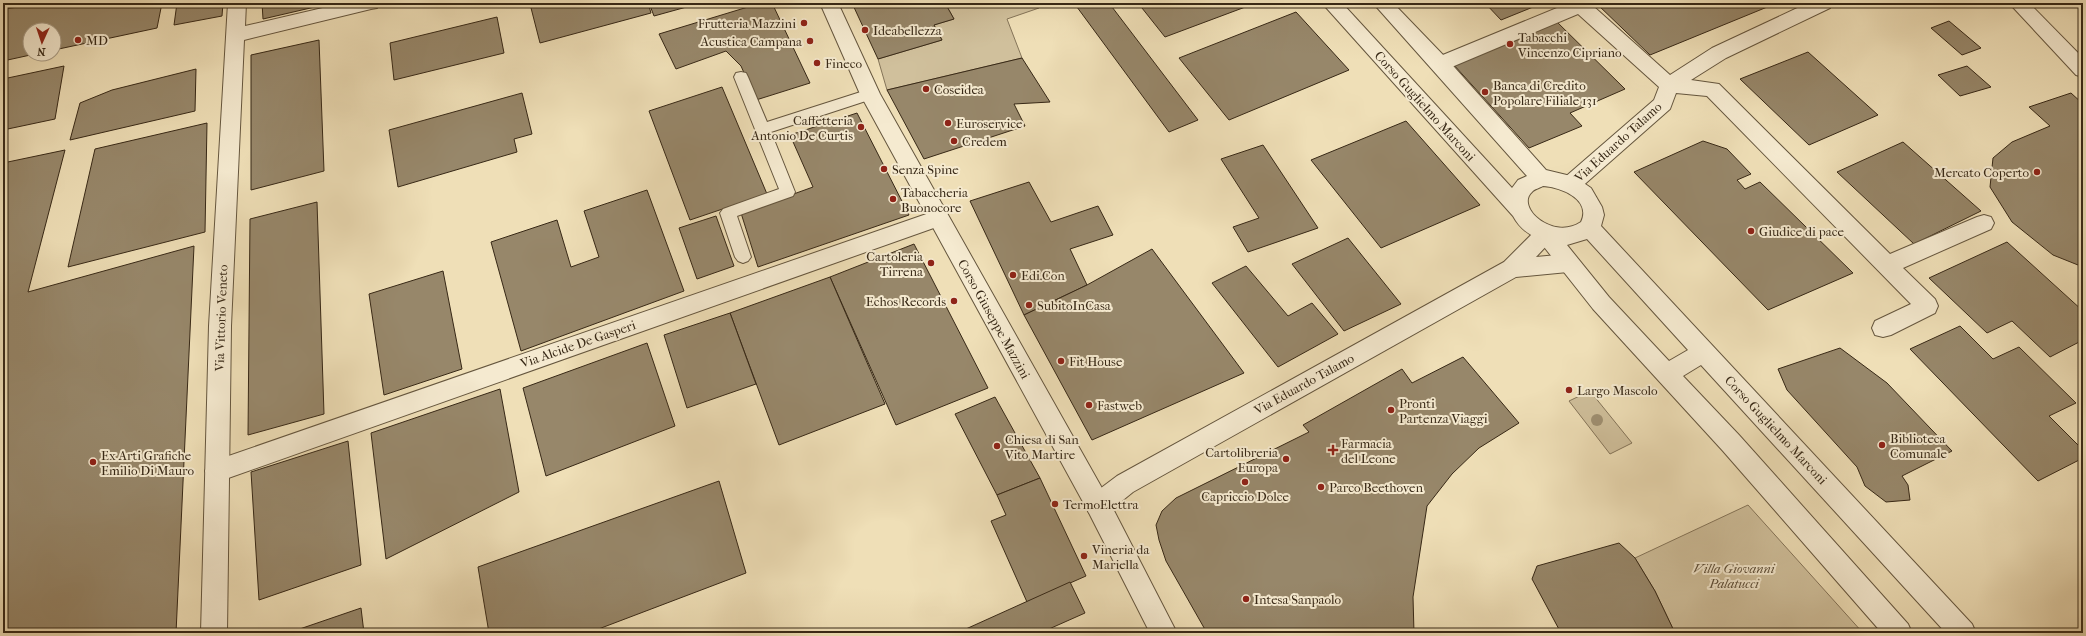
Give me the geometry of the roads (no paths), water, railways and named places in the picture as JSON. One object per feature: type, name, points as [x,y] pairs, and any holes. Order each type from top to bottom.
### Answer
[{"type":"street","name":"Via Vittorio Veneto","points":[[214,633],[220,326],[237,3]]},
{"type":"street","points":[[236,35],[371,3]]},
{"type":"street","name":"Corso Giuseppe Mazzini","points":[[829,3],[870,94],[1098,504],[1164,633]]},
{"type":"street","name":"Corso Guglielmo Marconi","points":[[1332,3],[1519,210]]},
{"type":"street","points":[[1382,3],[1440,64],[1541,178]]},
{"type":"street","points":[[1669,85],[1719,53],[1824,3]]},
{"type":"street","points":[[2018,3],[2083,70]]},
{"type":"street","points":[[1440,64],[1583,4],[1669,85],[1712,90],[1927,306],[1883,328]]},
{"type":"street","name":"Via Eduardo Talamo","points":[[1571,184],[1663,104],[1669,85]]},
{"type":"street","points":[[1541,178],[1551,178],[1571,184],[1589,199],[1593,209],[1594,219],[1589,227],[1581,233],[1570,237],[1558,237],[1545,234],[1534,228],[1524,219],[1519,210],[1517,201],[1518,193],[1523,186],[1531,180],[1541,178]]},
{"type":"street","name":"Via Alcide De Gasperi","points":[[217,471],[938,218]]},
{"type":"street","points":[[1887,265],[1984,223]]},
{"type":"street","name":"Corso Guglielmo Marconi","points":[[1589,227],[1963,633]]},
{"type":"street","points":[[1545,234],[1601,303],[1731,443],[1899,633]]},
{"type":"street","name":"Via Eduardo Talamo","points":[[1098,504],[1125,484],[1512,268],[1545,234]]},
{"type":"street","name":"Via Eduardo Talamo","points":[[1512,268],[1568,263]]},
{"type":"street","points":[[1667,374],[1703,352]]},
{"type":"lane","points":[[741,77],[788,192],[728,213],[743,257]]},
{"type":"lane","points":[[762,129],[870,94]]},
{"type":"place","name":"Frutteria Mazzini","points":[[804,23]]},
{"type":"place","name":"Ideabellezza","points":[[865,30]]},
{"type":"place","name":"MD","points":[[78,40]]},
{"type":"place","name":"Acustica Campana","points":[[810,41]]},
{"type":"place","name":"Tabacchi Vincenzo Cipriano","points":[[1510,44]]},
{"type":"place","name":"Fineco","points":[[817,63]]},
{"type":"place","name":"Coseidea","points":[[926,89]]},
{"type":"place","name":"Banca di Credito Popolare Filiale 131","points":[[1485,92]]},
{"type":"place","name":"Euroservice","points":[[948,123]]},
{"type":"place","name":"Caffetteria Antonio De Curtis","points":[[861,127]]},
{"type":"place","name":"Credem","points":[[954,141]]},
{"type":"place","name":"Senza Spine","points":[[884,169]]},
{"type":"place","name":"Mercato Coperto","points":[[2037,172]]},
{"type":"place","name":"Tabaccheria Buonocore","points":[[893,199]]},
{"type":"place","name":"Giudice di pace","points":[[1751,231]]},
{"type":"place","name":"Cartoleria Tirrena","points":[[931,263]]},
{"type":"place","name":"Edi.Con","points":[[1013,275]]},
{"type":"place","name":"Echos Records","points":[[954,301]]},
{"type":"place","name":"SubitoInCasa","points":[[1029,305]]},
{"type":"place","name":"Fit House","points":[[1061,361]]},
{"type":"place","name":"Largo Mascolo","points":[[1569,390]]},
{"type":"place","name":"Fastweb","points":[[1089,405]]},
{"type":"place","name":"Pronti Partenza Viaggi","points":[[1391,410]]},
{"type":"place","name":"Biblioteca Comunale","points":[[1882,445]]},
{"type":"place","name":"Chiesa di San Vito Martire","points":[[997,446]]},
{"type":"place","name":"Farmacia del Leone","points":[[1333,450]]},
{"type":"place","name":"Cartolibreria Europa","points":[[1286,459]]},
{"type":"place","name":"Ex Arti Grafiche Emilio Di Mauro","points":[[93,462]]},
{"type":"place","name":"Capriccio Dolce","points":[[1245,482]]},
{"type":"place","name":"Parco Beethoven","points":[[1321,487]]},
{"type":"place","name":"TermoElettra","points":[[1055,504]]},
{"type":"place","name":"Vineria da Mariella","points":[[1084,556]]},
{"type":"place","name":"Intesa Sanpaolo","points":[[1246,599]]},
{"type":"park label","name":"Villa Giovanni Palatucci","points":[[1734,576]]}]
